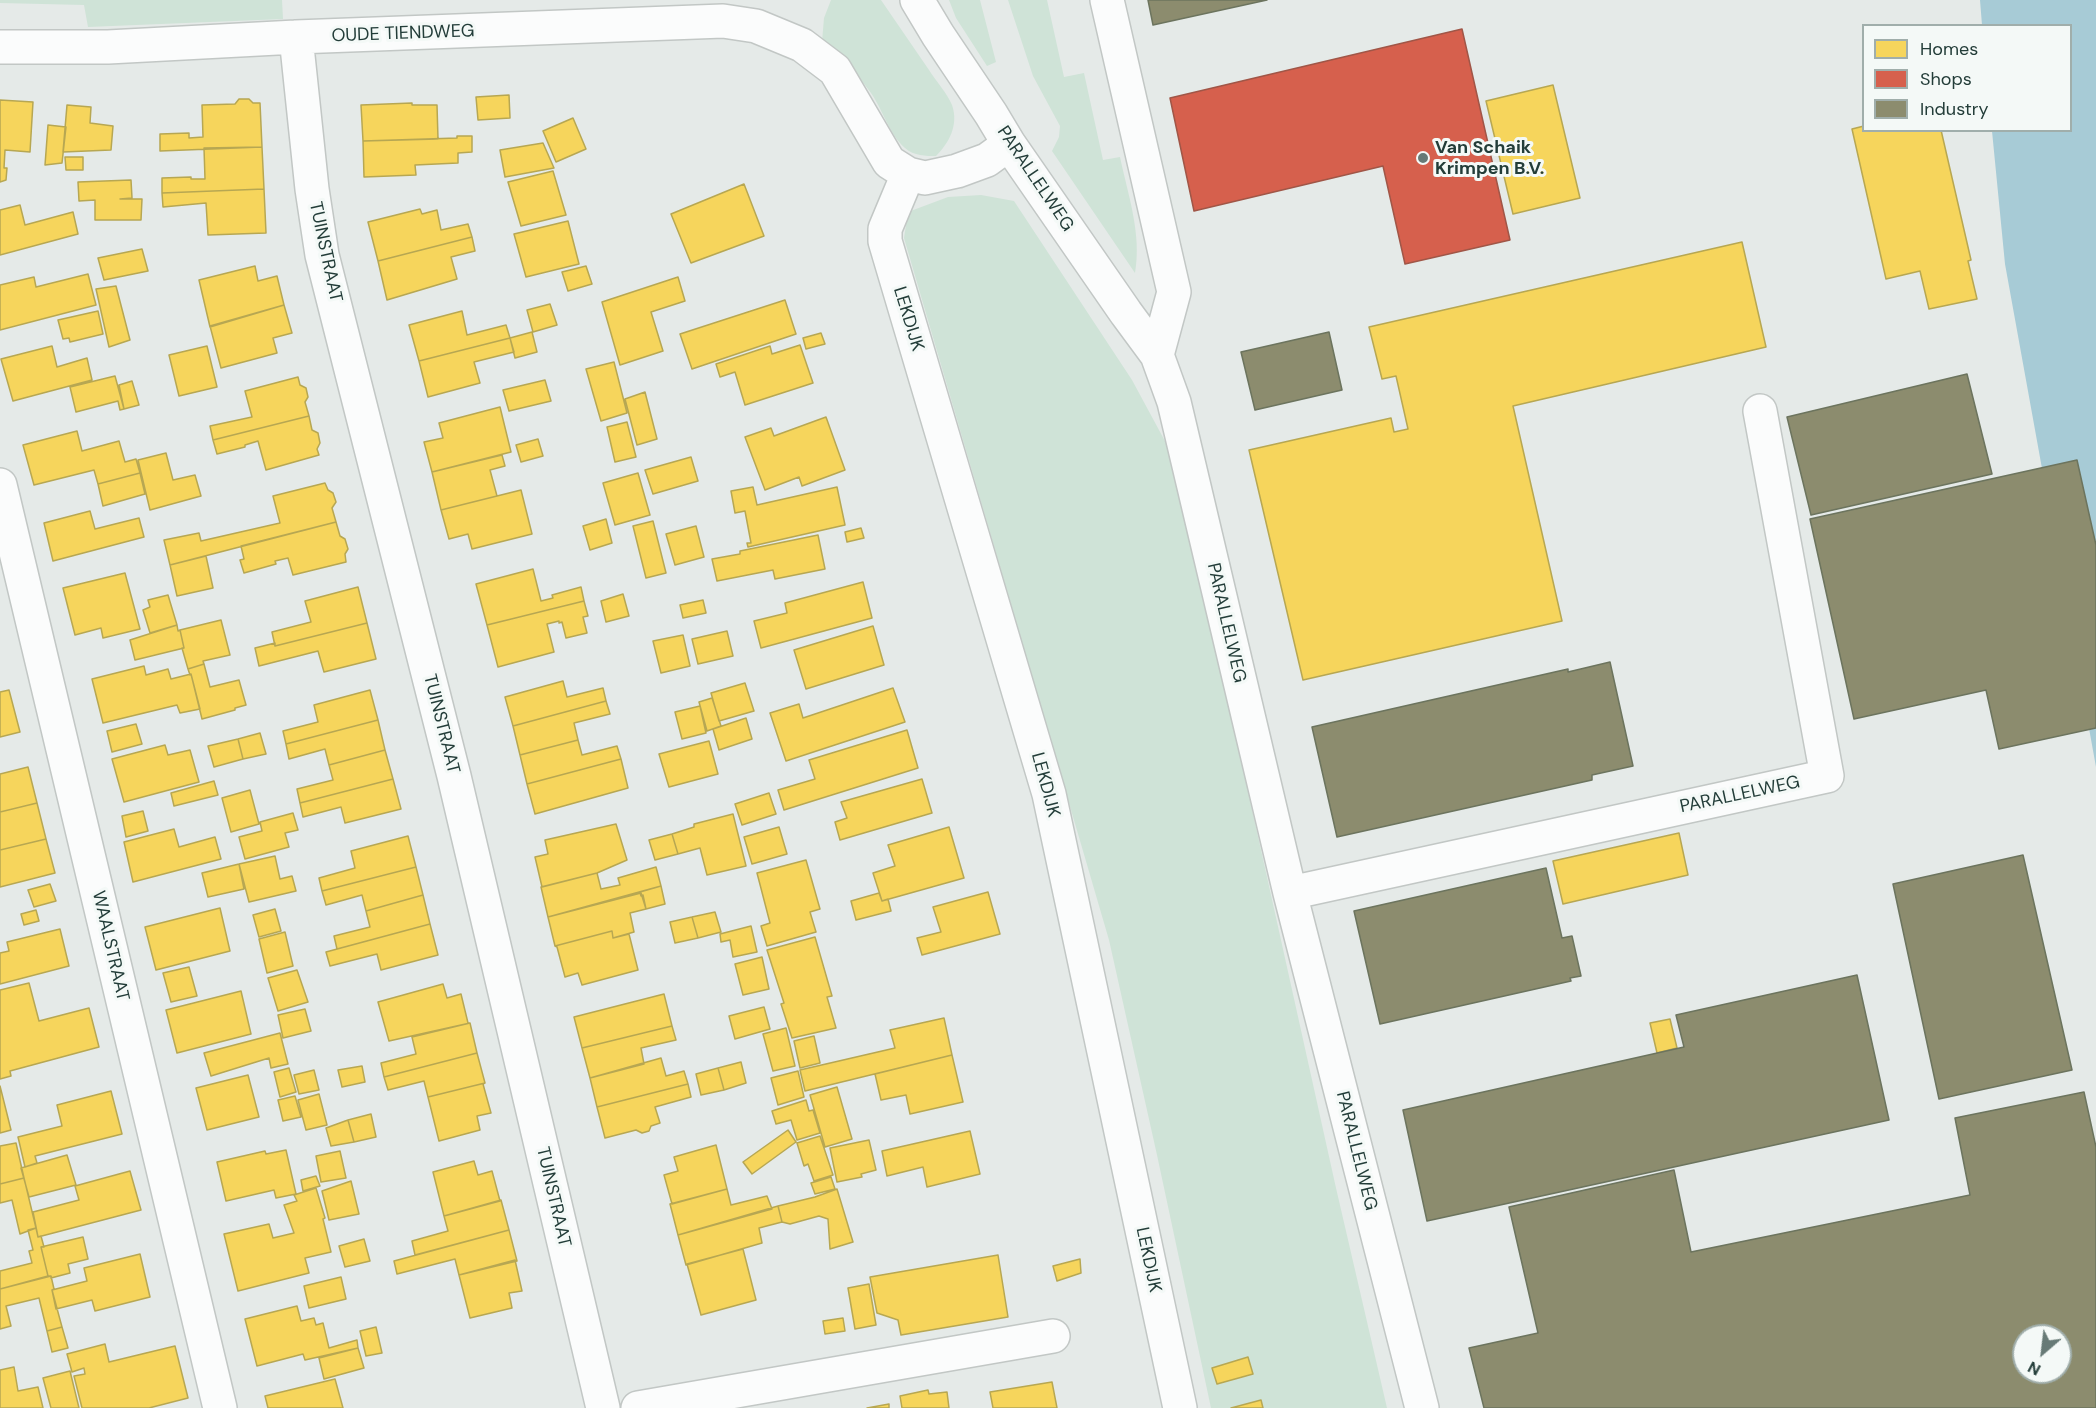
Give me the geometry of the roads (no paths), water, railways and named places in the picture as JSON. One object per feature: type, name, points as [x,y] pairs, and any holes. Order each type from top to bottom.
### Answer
[{"type":"street","name":"PARALLELWEG","points":[[916,0],[1009,144],[1157,355],[1174,402],[1290,893],[1422,1408]]},
{"type":"street","points":[[1107,0],[1174,292],[1157,355]]},
{"type":"street","name":"OUDE TIENDWEG","points":[[0,47],[108,47],[296,37],[723,21],[756,26],[802,45],[834,70],[889,162],[908,174]]},
{"type":"street","name":"TUINSTRAAT","points":[[296,37],[312,189],[322,255],[454,776],[603,1408]]},
{"type":"street","points":[[908,174],[925,178],[957,171],[987,160],[1009,144]]},
{"type":"street","name":"LEKDIJK","points":[[908,174],[885,229],[885,241],[1049,794],[1180,1408]]},
{"type":"street","name":"PARALLELWEG","points":[[1290,893],[1827,776],[1760,411]]},
{"type":"street","name":"WAALSTRAAT","points":[[0,484],[220,1408]]},
{"type":"street","points":[[638,1408],[1053,1336]]},
{"type":"water","points":[[1980,0],[2096,0],[2096,767],[2005,264],[1992,132],[2072,132],[2072,24],[1982,24]]},
{"type":"place","name":"Van Schaik Krimpen B.V.","points":[[1423,158]]}]
